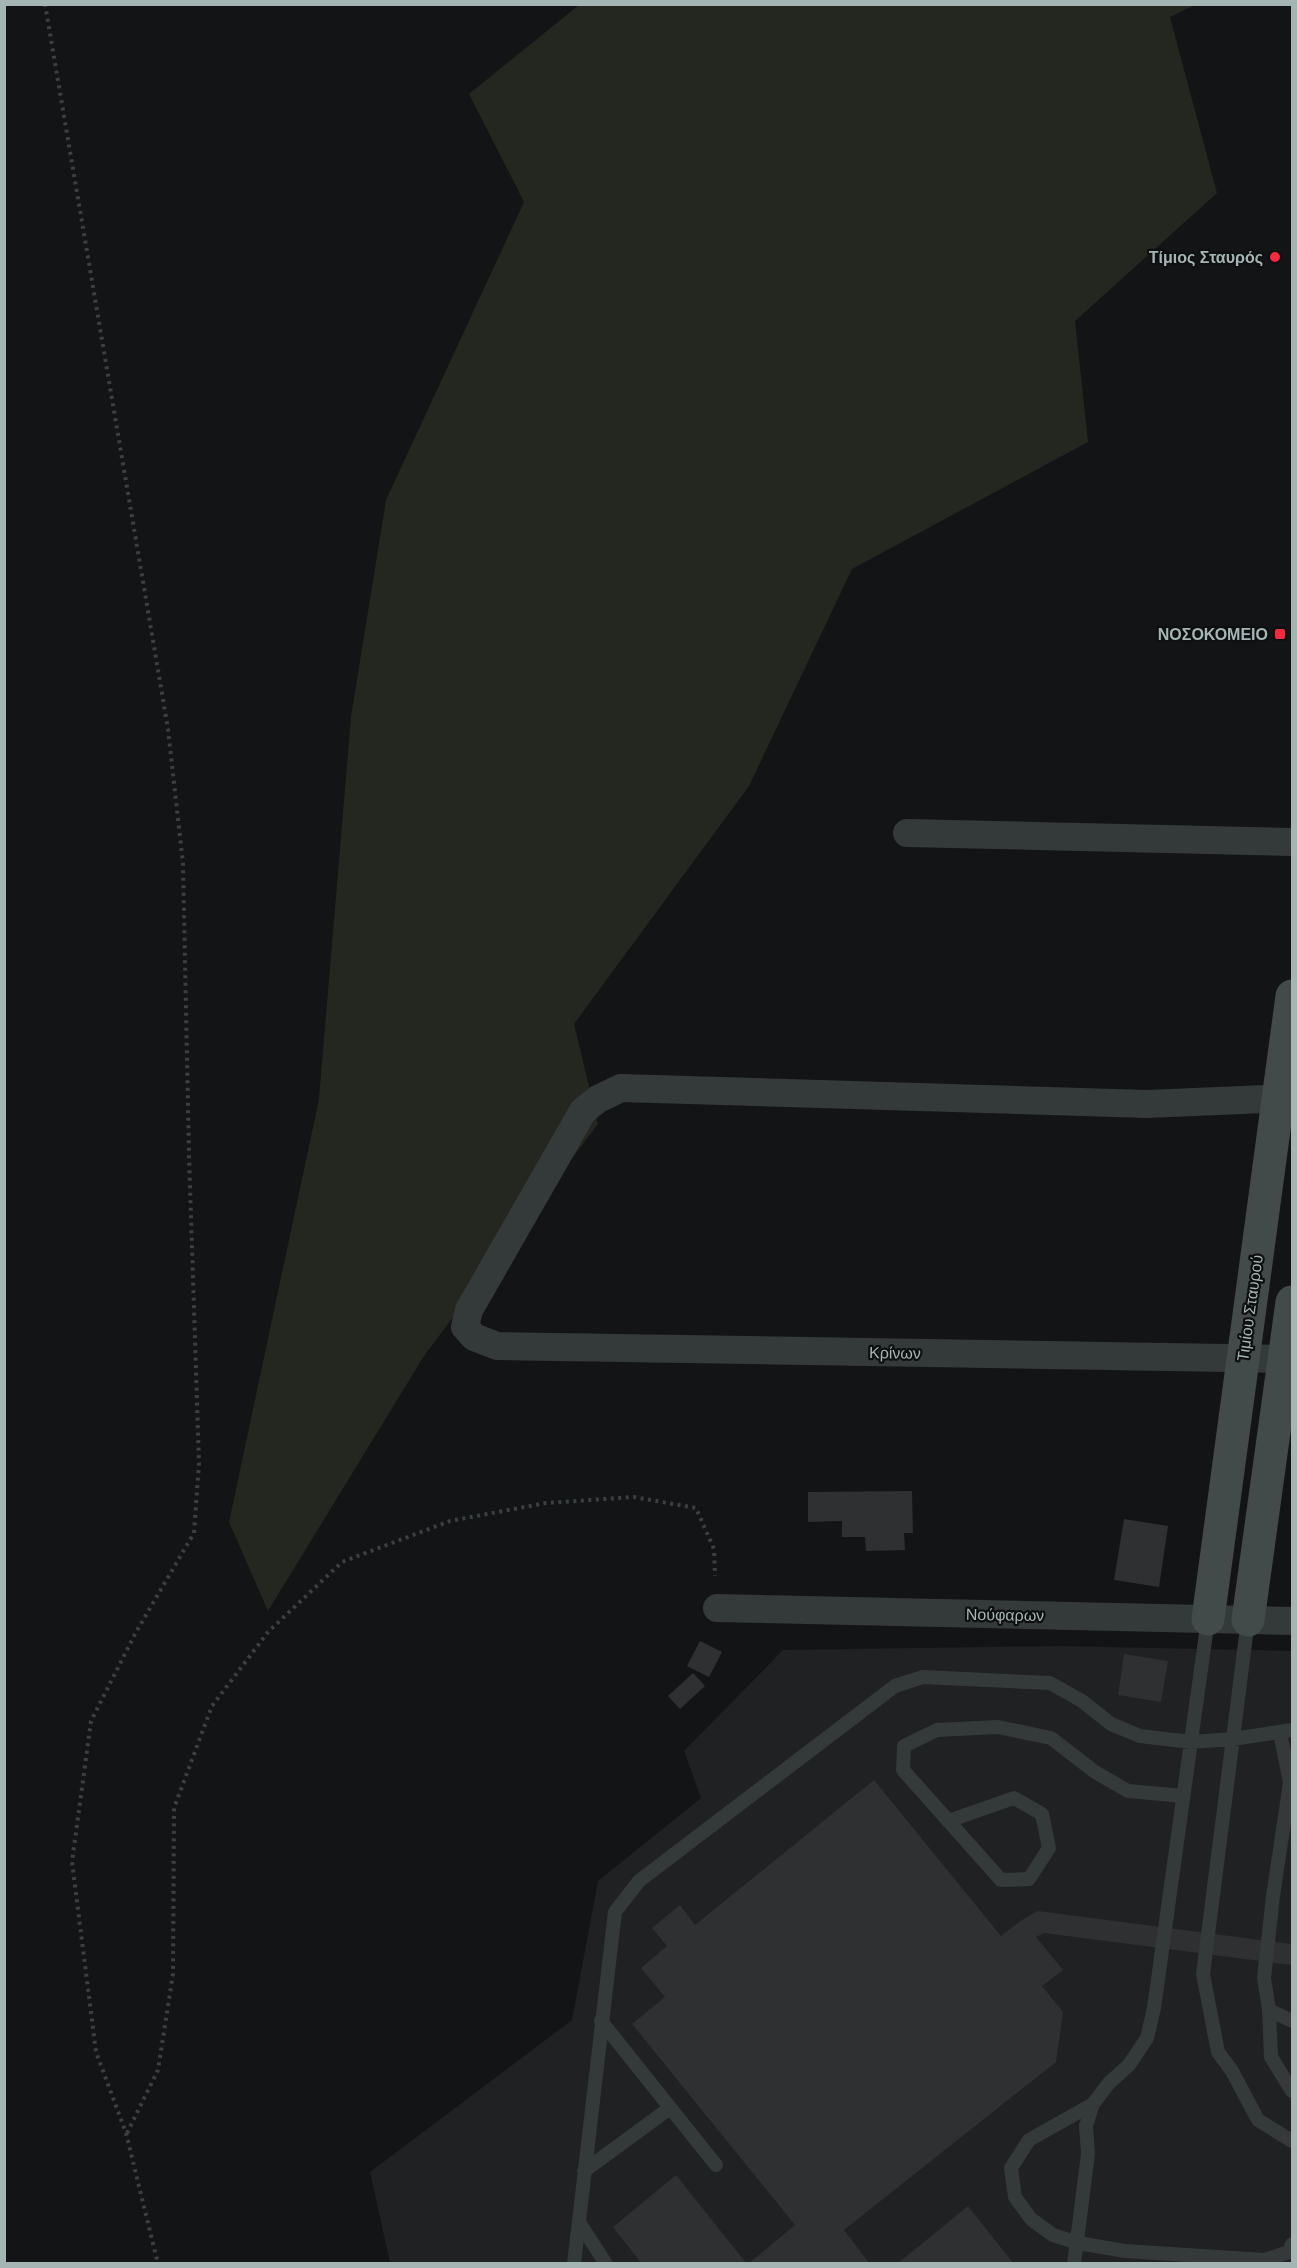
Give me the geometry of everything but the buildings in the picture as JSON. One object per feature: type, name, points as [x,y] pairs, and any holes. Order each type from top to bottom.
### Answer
[{"type":"street","points":[[907,832],[1293,842]]},
{"type":"street","name":"Τιμίου Σταυρού","points":[[1208,1619],[1243,1359],[1285,1099],[1293,996]]},
{"type":"street","name":"Κρίνων","points":[[1285,1099],[1147,1104],[621,1088],[598,1099],[583,1111],[469,1310],[465,1327],[474,1336],[497,1346],[1288,1360]]},
{"type":"street","points":[[1248,1620],[1288,1360],[1293,1302]]},
{"type":"street","name":"Νούφαρων","points":[[717,1608],[1293,1621]]},
{"type":"lane","points":[[1074,2264],[1088,2154],[1086,2126],[1093,2104],[1109,2083],[1129,2065],[1147,2038],[1154,2008],[1208,1619]]},
{"type":"lane","points":[[1248,1620],[1203,1974],[1218,2052],[1232,2071],[1258,2120],[1293,2141]]},
{"type":"lane","points":[[574,2264],[615,1912],[639,1881],[895,1686],[923,1677],[1050,1683],[1082,1701],[1111,1724],[1140,1736],[1191,1743],[1286,1731],[1290,1783],[1273,1896],[1264,1978],[1269,2010],[1271,2057],[1293,2091]]},
{"type":"lane","points":[[948,1821],[1014,1798],[1042,1814],[1049,1848],[1029,1879],[1001,1880],[948,1821],[903,1770],[904,1746],[937,1730],[998,1726],[1051,1738],[1095,1772],[1128,1791],[1183,1796]]},
{"type":"lane","points":[[1269,2010],[1293,2021]]},
{"type":"lane","points":[[602,2021],[716,2164]]},
{"type":"lane","points":[[1093,2104],[1029,2140],[1011,2168],[1015,2197],[1031,2219],[1053,2235],[1078,2243],[1125,2251],[1266,2262],[1288,2252],[1293,2244]]},
{"type":"lane","points":[[584,2171],[670,2108]]},
{"type":"lane","points":[[579,2222],[606,2264]]},
{"type":"path","points":[[45,4],[168,729],[183,864],[189,1167],[199,1463],[194,1533],[136,1632],[91,1721],[72,1862],[96,2052],[126,2133],[158,2264]]},
{"type":"path","points":[[126,2133],[158,2070],[173,1974],[174,1808],[212,1706],[268,1632],[342,1562],[450,1521],[546,1503],[634,1497],[696,1508],[714,1549],[717,1608]]},
{"type":"shaded area","points":[[579,5],[1195,5],[1170,17],[1217,193],[1075,321],[1088,442],[852,569],[749,786],[574,1024],[598,1124],[424,1356],[268,1611],[229,1522],[319,1099],[351,717],[386,500],[524,202],[469,94]]},
{"type":"shaded area","points":[[1060,1646],[1292,1651],[1292,2263],[390,2263],[370,2172],[572,2020],[598,1881],[701,1798],[684,1751],[783,1650]]},
{"type":"place","name":"Τίμιος Σταυρός","points":[[1275,257]]},
{"type":"place","name":"ΝΟΣΟΚΟΜΕΙΟ","points":[[1280,634]]}]
